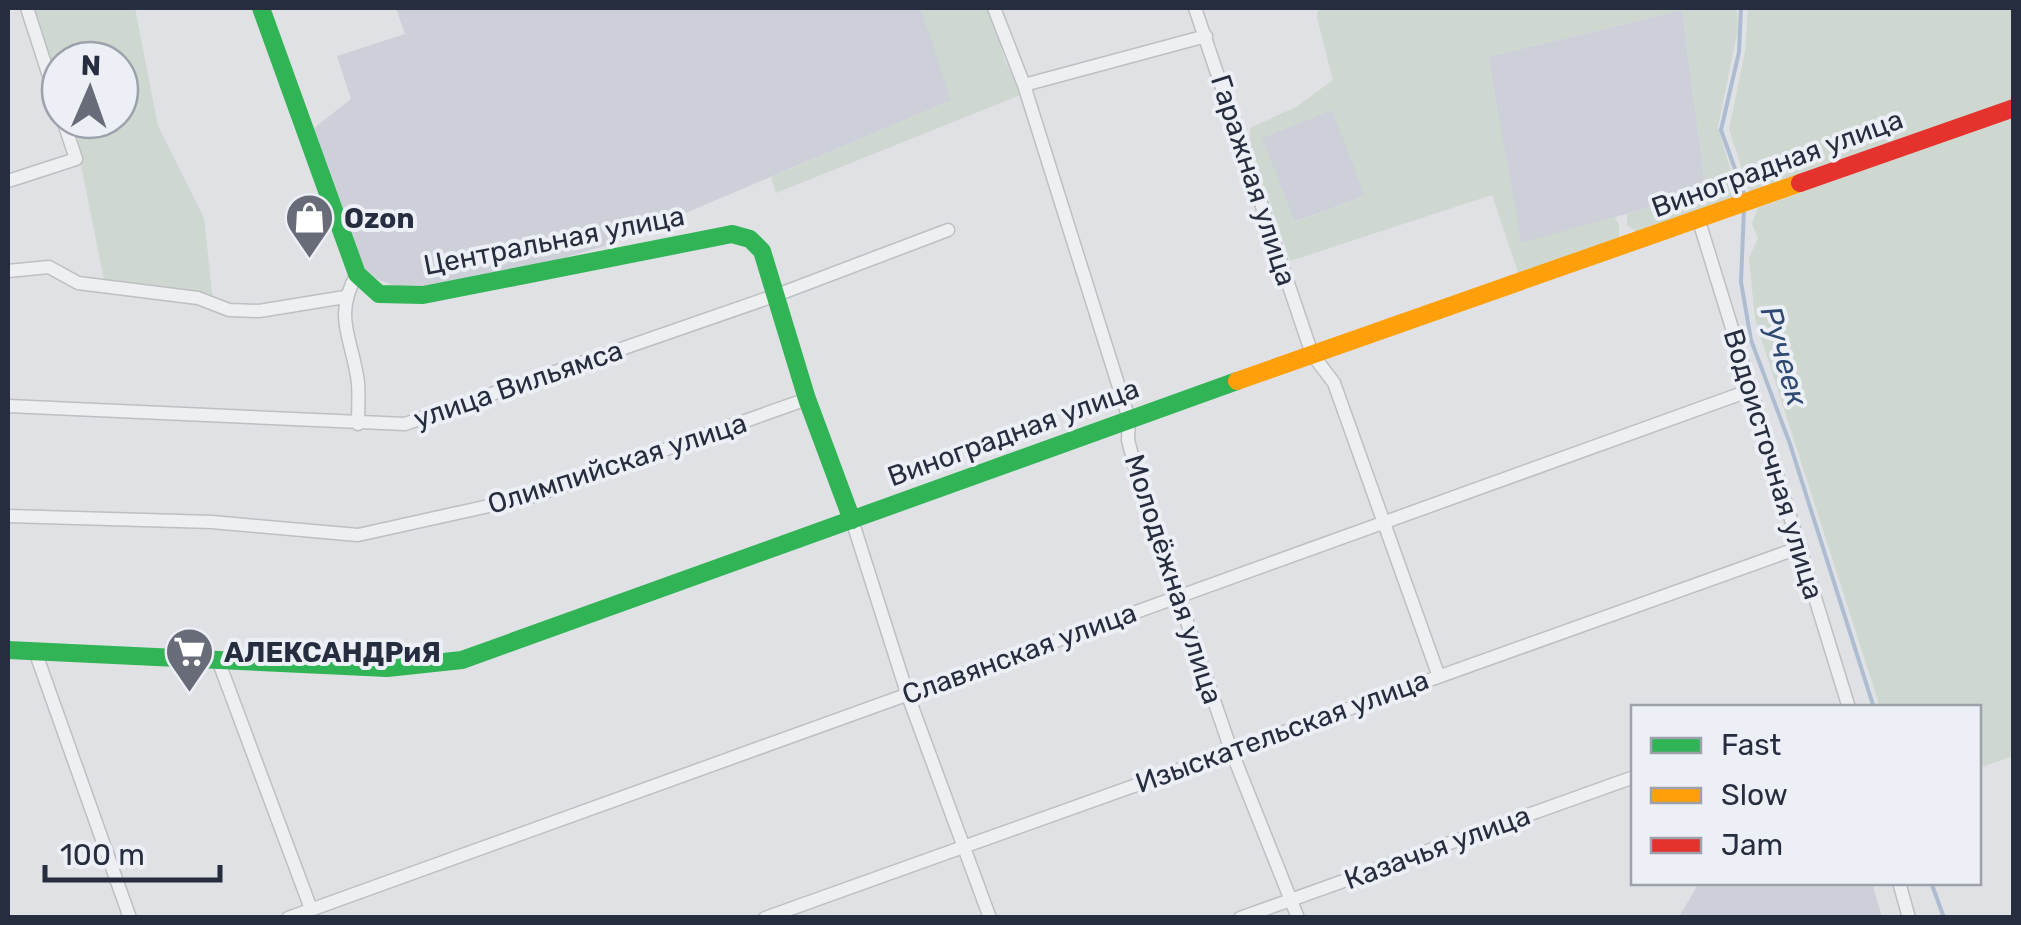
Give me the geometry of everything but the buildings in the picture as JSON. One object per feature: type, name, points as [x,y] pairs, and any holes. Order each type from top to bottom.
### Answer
[{"type":"street","points":[[27,8],[40,48]]},
{"type":"street","points":[[261,8],[356,274],[345,298],[346,339],[358,384],[358,424]]},
{"type":"street","name":"Молодёжная улица","points":[[994,8],[1024,85],[1128,419],[1128,440],[1139,482],[1231,750],[1298,918]]},
{"type":"street","name":"Гаражная улица","points":[[1195,8],[1312,354],[1334,383],[1438,674]]},
{"type":"street","points":[[1024,85],[1206,36]]},
{"type":"street","name":"Виноградная улица","points":[[8,650],[387,668],[462,660],[1128,419],[2014,108]]},
{"type":"street","points":[[8,181],[76,159],[70,140]]},
{"type":"street","name":"Водоисточная улица","points":[[1699,221],[1849,705]]},
{"type":"street","name":"улица Вильямса","points":[[8,406],[405,424],[774,296],[948,230]]},
{"type":"street","name":"Центральная улица","points":[[356,274],[379,294],[423,295],[732,234],[746,236],[762,251],[807,399],[852,520]]},
{"type":"street","points":[[8,271],[49,267],[78,283],[198,298],[229,310],[259,311],[345,298]]},
{"type":"street","name":"Славянская улица","points":[[288,918],[1751,390]]},
{"type":"street","name":"Олимпийская улица","points":[[8,516],[212,522],[358,535],[534,496],[807,399]]},
{"type":"street","points":[[852,520],[908,693],[990,918]]},
{"type":"street","name":"Изыскательская улица","points":[[765,918],[1800,547]]},
{"type":"street","points":[[35,652],[130,918]]},
{"type":"street","points":[[218,660],[312,909]]},
{"type":"street","name":"Казачья улица","points":[[1240,918],[1631,778]]},
{"type":"street","points":[[1899,885],[1909,918]]},
{"type":"shaded area","points":[[31,8],[135,8],[158,126],[204,218],[213,301],[105,285],[74,140],[140,140],[140,40],[41,40]]},
{"type":"shaded area","points":[[396,8],[921,8],[952,100],[615,243],[553,261],[421,287],[396,286],[377,279],[362,266],[309,132],[351,99],[337,56],[405,34]]},
{"type":"shaded area","points":[[921,8],[990,8],[1005,61],[1023,94],[776,193],[771,177],[951,100]]},
{"type":"shaded area","points":[[1318,8],[1737,8],[1738,29],[1718,127],[1739,199],[1637,232],[1627,225],[1627,214],[1706,190],[1682,10],[1488,57],[1521,243],[1614,217],[1619,224],[1619,238],[1519,275],[1492,195],[1290,261],[1250,144],[1250,128],[1296,107],[1333,80],[1317,18]],"holes":[[[1332,110],[1365,196],[1295,222],[1262,138]]]},
{"type":"shaded area","points":[[1748,8],[2013,8],[2013,101],[1750,194],[1729,129],[1745,51]]},
{"type":"shaded area","points":[[1682,10],[1706,191],[1521,244],[1488,57]]},
{"type":"shaded area","points":[[1333,109],[1365,196],[1294,222],[1261,138]]},
{"type":"shaded area","points":[[2013,116],[2013,756],[1981,767],[1981,705],[1879,705],[1755,319],[1749,258],[1758,238],[1752,224],[1758,208]]},
{"type":"shaded area","points":[[1698,885],[1873,885],[1882,917],[1679,917]]},
{"type":"waterway","name":"Ручеек","points":[[1741,8],[1739,52],[1721,130],[1744,194]]},
{"type":"waterway","name":"Ручеек","points":[[1744,208],[1741,282],[1751,340],[1790,444],[1873,705]]},
{"type":"waterway","name":"Ручеек","points":[[1932,885],[1944,918]]},
{"type":"traffic: fast","points":[[261,8],[357,274],[379,294],[423,295],[732,234],[750,239],[762,251],[807,399],[852,520]]},
{"type":"traffic: fast","points":[[8,650],[387,668],[462,660],[1237,381]]},
{"type":"traffic: slow","points":[[1237,381],[1800,183]]},
{"type":"traffic: jam","points":[[1800,183],[2014,108]]},
{"type":"place","name":"Ozon","points":[[309,260]]},
{"type":"place","name":"АЛЕКСАНДРиЯ","points":[[189,694]]}]
